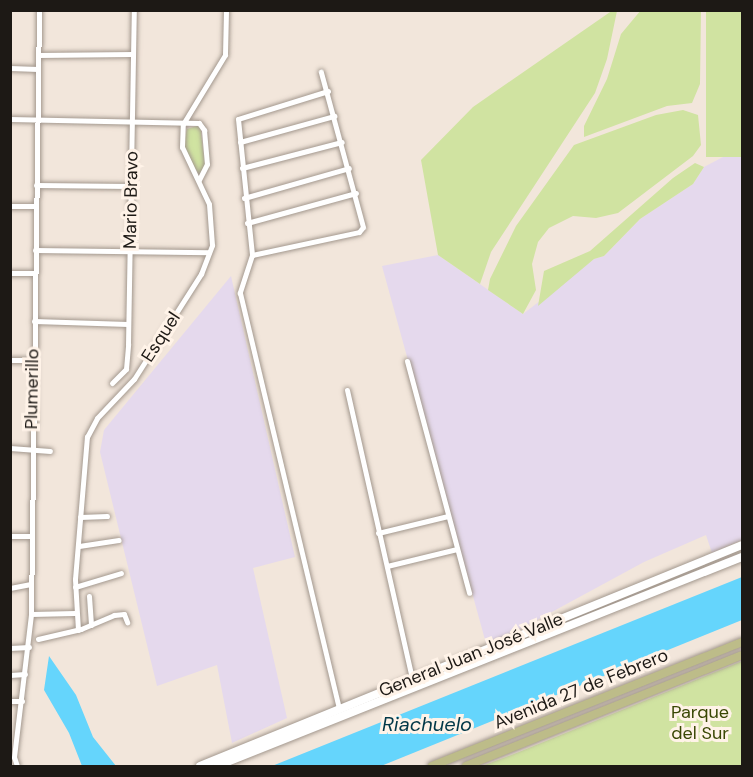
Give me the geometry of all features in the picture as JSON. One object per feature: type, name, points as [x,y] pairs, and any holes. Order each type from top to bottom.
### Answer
[{"type":"main road","name":"General Juan José Valle","points":[[200,766],[742,545]]},
{"type":"main road","name":"General Juan José Valle","points":[[217,766],[742,557]]},
{"type":"main road","name":"Avenida 27 de Febrero","points":[[432,766],[742,642]]},
{"type":"main road","name":"Avenida 27 de Febrero","points":[[466,766],[742,655]]},
{"type":"street","name":"Plumerillo","points":[[17,766],[13,754],[29,647],[31,614],[31,448],[39,10]]},
{"type":"street","name":"Mario Bravo","points":[[112,383],[126,369],[134,10]]},
{"type":"street","points":[[183,124],[226,50],[226,10]]},
{"type":"street","points":[[38,55],[133,54]]},
{"type":"street","points":[[10,68],[38,69]]},
{"type":"street","points":[[252,255],[359,232],[363,222],[321,72]]},
{"type":"street","points":[[328,91],[241,115],[240,142],[244,198],[252,255],[241,297],[339,708]]},
{"type":"street","points":[[240,142],[334,116]]},
{"type":"street","points":[[10,119],[200,123],[204,128],[207,170],[199,180]]},
{"type":"street","name":"Esquel","points":[[78,630],[75,613],[75,587],[90,429],[134,379],[201,274],[209,252],[212,215],[199,180],[182,150],[183,124]]},
{"type":"street","points":[[242,168],[342,142]]},
{"type":"street","points":[[244,198],[349,168]]},
{"type":"street","points":[[36,185],[131,186]]},
{"type":"street","points":[[247,223],[356,194]]},
{"type":"street","points":[[10,206],[36,206]]},
{"type":"street","points":[[35,250],[209,252]]},
{"type":"street","points":[[10,273],[35,273]]},
{"type":"street","points":[[34,321],[128,324]]},
{"type":"street","points":[[10,360],[33,360]]},
{"type":"street","points":[[407,361],[469,593]]},
{"type":"street","points":[[347,390],[412,679]]},
{"type":"street","points":[[10,448],[50,451]]},
{"type":"street","points":[[80,517],[107,516]]},
{"type":"street","points":[[378,532],[448,516]]},
{"type":"street","points":[[10,536],[31,536]]},
{"type":"street","points":[[79,546],[119,540]]},
{"type":"street","points":[[387,566],[457,549]]},
{"type":"street","points":[[75,587],[121,573]]},
{"type":"street","points":[[10,588],[31,584]]},
{"type":"street","points":[[89,596],[91,625]]},
{"type":"street","points":[[31,614],[75,613]]},
{"type":"street","points":[[38,639],[78,630],[124,614],[127,622]]},
{"type":"street","points":[[10,648],[29,647]]},
{"type":"street","points":[[10,675],[25,674]]},
{"type":"street","points":[[10,701],[22,701]]},
{"type":"street","points":[[10,729],[18,728]]},
{"type":"shaded area","points":[[742,147],[742,540],[712,553],[706,535],[644,562],[487,647],[382,266],[438,255],[523,314],[594,259],[604,256],[640,219],[693,184],[704,167]]},
{"type":"shaded area","points":[[231,276],[295,557],[253,568],[287,718],[232,743],[217,665],[157,686],[100,452],[104,430]]},
{"type":"green space","points":[[613,10],[617,11],[607,59],[595,93],[491,252],[480,284],[438,255],[421,160],[473,107]]},
{"type":"green space","points":[[641,10],[701,11],[700,84],[692,103],[667,106],[584,137],[584,126],[607,79],[621,34]]},
{"type":"green space","points":[[706,11],[742,11],[742,157],[706,157]]},
{"type":"green space","points":[[683,110],[698,115],[701,145],[693,156],[618,213],[596,218],[573,216],[549,228],[538,242],[532,264],[536,290],[523,314],[488,290],[490,279],[516,226],[574,145],[656,115]]},
{"type":"green space","points":[[200,125],[205,166],[199,174],[187,157],[184,143],[187,129]]},
{"type":"green space","points":[[695,163],[704,167],[693,184],[640,219],[604,256],[594,259],[538,306],[544,271],[590,251],[673,178]]},
{"type":"green space","name":"Parque del Sur","points":[[742,661],[742,766],[482,766],[519,752]]},
{"type":"water","name":"Riachuelo","points":[[742,577],[742,620],[381,766],[272,766]]},
{"type":"water","points":[[49,656],[76,695],[93,737],[116,766],[82,766],[69,733],[44,690]]}]
